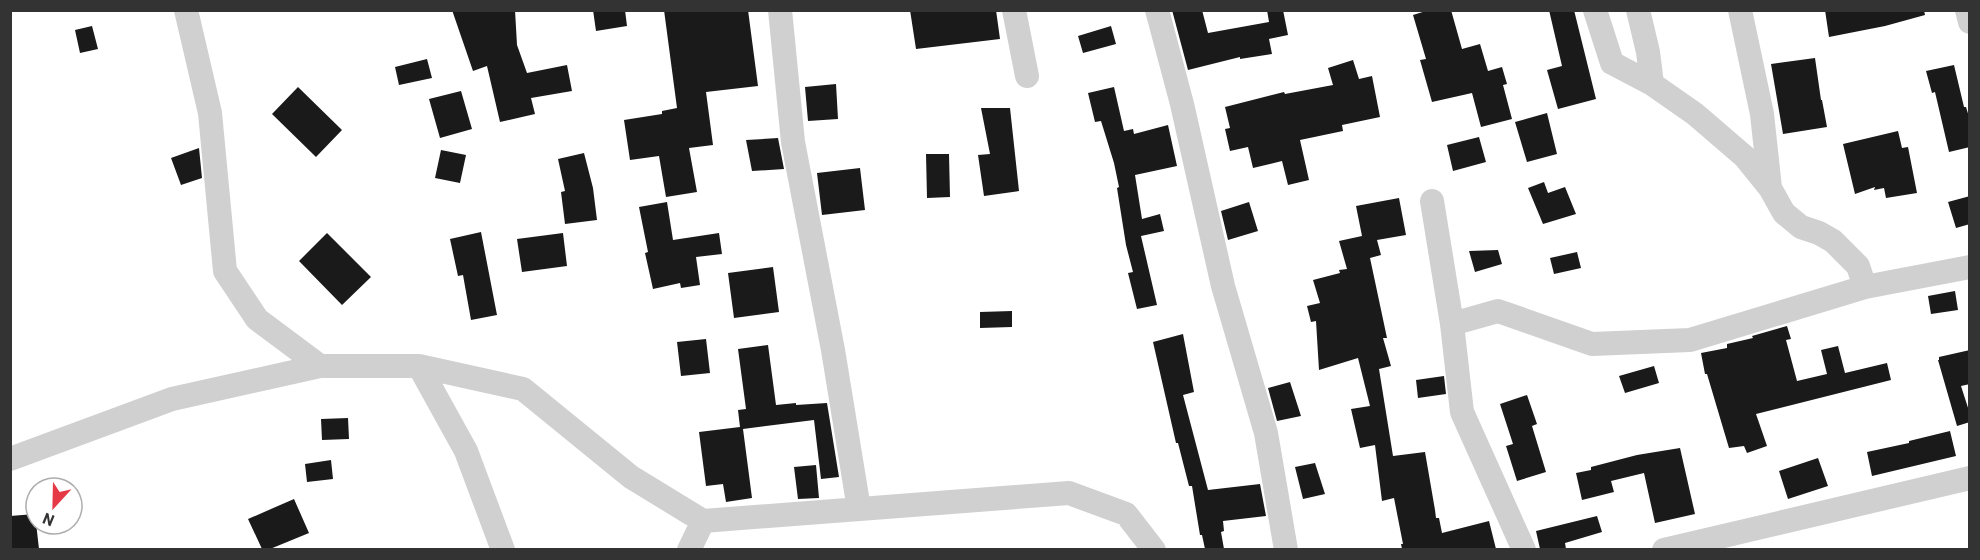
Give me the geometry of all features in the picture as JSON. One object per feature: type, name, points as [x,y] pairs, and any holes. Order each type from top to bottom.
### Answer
[{"type":"street","points":[[186,10],[210,113],[225,271],[256,319],[320,366]]},
{"type":"street","points":[[780,10],[794,142],[833,350],[859,509]]},
{"type":"street","points":[[1014,10],[1027,76]]},
{"type":"street","points":[[1157,10],[1182,104],[1223,286],[1266,434],[1286,549]]},
{"type":"street","points":[[1595,10],[1612,63],[1653,84],[1695,114],[1745,157],[1770,188],[1784,213],[1801,227],[1833,241],[1858,266],[1865,288]]},
{"type":"street","points":[[1638,10],[1653,84]]},
{"type":"street","points":[[1740,10],[1762,114],[1770,188]]},
{"type":"street","points":[[1967,10],[1970,22]]},
{"type":"street","points":[[1432,201],[1452,324],[1462,412],[1524,549]]},
{"type":"street","points":[[1452,324],[1498,311],[1592,344],[1690,340],[1865,288],[1970,267]]},
{"type":"street","points":[[10,459],[172,399],[320,366],[419,366],[523,389],[631,477],[702,521],[1069,493],[1126,514],[1154,549]]},
{"type":"street","points":[[419,366],[466,451],[503,549]]},
{"type":"street","points":[[1664,549],[1970,478]]},
{"type":"street","points":[[689,549],[702,521]]},
{"type":"building","points":[[452,10],[515,10],[517,45],[527,73],[567,65],[572,91],[531,98],[535,114],[500,122],[487,66],[473,71]]},
{"type":"building","points":[[593,10],[625,10],[627,26],[596,31]]},
{"type":"building","points":[[664,10],[748,10],[758,86],[706,92],[713,145],[689,148],[697,192],[666,197],[659,156],[630,160],[624,120],[662,114],[662,111],[677,108]]},
{"type":"building","points":[[910,10],[996,10],[1000,39],[916,49]]},
{"type":"building","points":[[1172,10],[1202,10],[1208,33],[1269,22],[1267,10],[1283,10],[1288,35],[1269,39],[1272,54],[1240,59],[1240,57],[1188,70]]},
{"type":"building","points":[[1429,10],[1451,10],[1462,49],[1480,44],[1488,71],[1502,67],[1507,84],[1503,85],[1512,119],[1481,127],[1472,93],[1432,102],[1420,60],[1426,59],[1413,15]]},
{"type":"building","points":[[1549,10],[1574,10],[1596,99],[1558,109],[1547,70],[1562,66]]},
{"type":"building","points":[[1825,10],[1924,10],[1925,15],[1829,37]]},
{"type":"building","points":[[92,26],[98,49],[80,53],[75,30]]},
{"type":"building","points":[[1111,26],[1116,44],[1083,53],[1078,36]]},
{"type":"building","points":[[1815,58],[1827,127],[1783,134],[1771,64]]},
{"type":"building","points":[[427,59],[432,78],[399,85],[395,67]]},
{"type":"building","points":[[1353,60],[1359,79],[1372,76],[1380,117],[1342,125],[1343,131],[1300,140],[1309,180],[1288,185],[1282,161],[1253,168],[1248,147],[1230,151],[1225,129],[1230,128],[1225,107],[1284,92],[1285,94],[1333,85],[1328,68]]},
{"type":"building","points":[[1954,65],[1964,107],[1966,107],[1970,120],[1970,147],[1949,152],[1935,92],[1932,93],[1926,71]]},
{"type":"building","points":[[836,84],[838,119],[808,121],[805,87]]},
{"type":"building","points":[[298,87],[342,130],[316,157],[272,114]]},
{"type":"building","points":[[1114,87],[1124,131],[1133,129],[1134,134],[1168,125],[1177,166],[1135,175],[1142,219],[1160,214],[1164,231],[1141,236],[1157,305],[1137,309],[1128,273],[1133,272],[1126,245],[1114,163],[1101,121],[1095,122],[1088,93]]},
{"type":"building","points":[[461,91],[472,129],[440,138],[429,99]]},
{"type":"building","points":[[981,108],[1010,108],[1019,191],[984,196],[978,155],[990,154]]},
{"type":"building","points":[[1547,113],[1557,154],[1527,162],[1515,122]]},
{"type":"building","points":[[1898,131],[1902,148],[1908,147],[1917,193],[1886,198],[1884,188],[1874,190],[1875,187],[1855,194],[1843,144]]},
{"type":"building","points":[[1479,137],[1486,162],[1453,171],[1447,145]]},
{"type":"building","points":[[778,138],[784,169],[752,171],[746,140]]},
{"type":"building","points":[[199,148],[202,178],[181,185],[171,158]]},
{"type":"building","points":[[441,150],[466,155],[460,183],[435,178]]},
{"type":"building","points":[[584,153],[593,188],[597,220],[565,224],[561,192],[565,191],[558,159]]},
{"type":"building","points":[[926,154],[949,154],[950,197],[927,198]]},
{"type":"building","points":[[860,168],[865,210],[822,215],[817,173]]},
{"type":"building","points":[[1544,182],[1548,193],[1565,187],[1576,214],[1543,224],[1528,188]]},
{"type":"building","points":[[1970,196],[1970,224],[1956,228],[1948,202]]},
{"type":"building","points":[[1399,198],[1406,235],[1377,240],[1381,255],[1370,258],[1387,338],[1383,338],[1391,366],[1379,369],[1393,456],[1425,452],[1436,518],[1439,518],[1442,533],[1489,521],[1496,549],[1402,549],[1394,498],[1382,501],[1375,445],[1360,448],[1351,409],[1370,406],[1358,358],[1319,370],[1316,321],[1311,322],[1307,306],[1320,303],[1313,280],[1347,269],[1339,241],[1362,236],[1356,206]]},
{"type":"building","points":[[667,202],[673,240],[719,233],[722,254],[696,257],[700,285],[681,288],[680,283],[653,289],[645,253],[648,252],[639,207]]},
{"type":"building","points":[[1249,202],[1258,231],[1228,240],[1221,211]]},
{"type":"building","points":[[481,232],[497,315],[471,320],[463,275],[458,276],[450,239]]},
{"type":"building","points":[[327,233],[371,277],[342,305],[299,261]]},
{"type":"building","points":[[563,233],[567,266],[522,272],[517,239]]},
{"type":"building","points":[[1498,250],[1502,264],[1475,272],[1469,251]]},
{"type":"building","points":[[1577,252],[1581,268],[1554,274],[1550,258]]},
{"type":"building","points":[[773,267],[779,312],[734,318],[728,273]]},
{"type":"building","points":[[1955,291],[1958,310],[1931,314],[1928,296]]},
{"type":"building","points":[[1012,311],[1012,327],[980,328],[980,312]]},
{"type":"building","points":[[1787,326],[1791,339],[1786,340],[1797,381],[1827,374],[1821,350],[1838,346],[1845,373],[1887,363],[1891,380],[1756,414],[1767,446],[1747,453],[1744,446],[1729,448],[1707,374],[1705,374],[1701,353],[1727,348],[1727,344]]},
{"type":"building","points":[[1183,334],[1194,392],[1183,395],[1208,490],[1260,484],[1266,516],[1223,521],[1224,531],[1221,532],[1224,549],[1205,549],[1202,535],[1200,535],[1192,486],[1189,486],[1178,443],[1176,443],[1153,342]]},
{"type":"building","points":[[706,339],[710,373],[681,376],[677,342]]},
{"type":"building","points":[[768,345],[776,405],[827,403],[839,477],[821,479],[814,420],[743,429],[752,498],[726,502],[723,484],[706,486],[699,432],[740,427],[738,410],[746,409],[738,349]]},
{"type":"building","points":[[1970,350],[1970,384],[1961,386],[1970,414],[1970,422],[1957,426],[1938,360],[1939,357]]},
{"type":"building","points":[[1654,366],[1659,383],[1625,393],[1619,376]]},
{"type":"building","points":[[1444,376],[1446,394],[1418,398],[1416,380]]},
{"type":"building","points":[[1290,382],[1301,416],[1277,421],[1268,388]]},
{"type":"building","points":[[1527,395],[1537,424],[1532,426],[1546,472],[1517,481],[1506,446],[1513,444],[1500,404]]},
{"type":"building","points":[[348,418],[349,439],[322,440],[321,419]]},
{"type":"building","points":[[1950,431],[1956,456],[1872,476],[1867,452]]},
{"type":"building","points":[[1680,448],[1695,514],[1655,523],[1644,473],[1611,481],[1614,492],[1582,500],[1576,473],[1637,455]]},
{"type":"building","points":[[1818,458],[1828,486],[1788,499],[1779,471]]},
{"type":"building","points":[[331,460],[333,479],[307,482],[305,464]]},
{"type":"building","points":[[1315,463],[1325,494],[1303,499],[1295,467]]},
{"type":"building","points":[[816,465],[819,498],[798,499],[794,467]]},
{"type":"building","points":[[294,499],[309,533],[270,549],[262,549],[248,519]]},
{"type":"building","points":[[24,515],[24,536],[38,536],[39,549],[10,549],[10,516]]},
{"type":"building","points":[[1597,516],[1602,532],[1565,543],[1566,549],[1540,549],[1536,531]]}]
